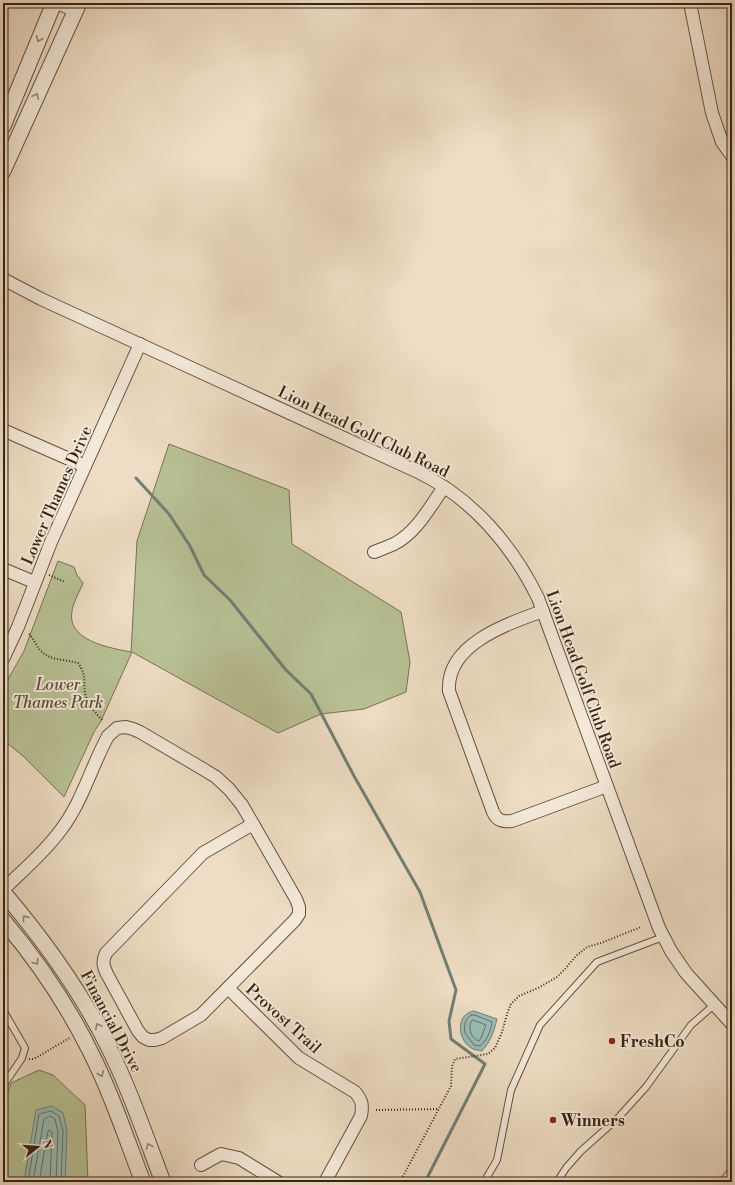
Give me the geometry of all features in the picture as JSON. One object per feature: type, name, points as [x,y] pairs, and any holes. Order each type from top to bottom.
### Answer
[{"type":"street","points":[[3,126],[54,3]]},
{"type":"street","points":[[3,171],[77,7],[58,3]]},
{"type":"street","points":[[690,3],[712,113],[722,142],[732,156]]},
{"type":"street","name":"Lion Head Golf Club Road","points":[[3,279],[41,299],[431,478],[482,518],[502,541],[527,577],[543,611],[653,915],[663,937],[686,973],[714,1004],[728,1016],[732,1024]]},
{"type":"street","name":"Lower Thames Drive","points":[[3,659],[15,633],[51,542],[140,344]]},
{"type":"street","points":[[3,430],[85,466]]},
{"type":"street","points":[[374,552],[394,544],[406,536],[444,487]]},
{"type":"street","points":[[3,569],[34,582]]},
{"type":"street","points":[[543,611],[501,626],[475,643],[460,656],[454,666],[448,684],[449,692],[493,812],[496,818],[501,821],[512,821],[607,786]]},
{"type":"street","points":[[3,891],[60,832],[75,807],[108,736],[117,728],[126,727],[140,732],[216,778],[228,789],[239,800],[253,824],[296,899],[299,907],[298,914],[294,920],[201,1015],[162,1038],[149,1040],[143,1037],[138,1031],[103,966],[103,959],[106,953],[203,853],[253,824]]},
{"type":"street","name":"Financial Drive","points":[[3,891],[41,938],[87,1006],[115,1061],[163,1182]]},
{"type":"street","name":"Financial Drive","points":[[3,920],[50,982],[81,1034],[109,1093],[143,1182]]},
{"type":"street","name":"Provost Trail","points":[[228,988],[299,1058],[355,1092],[360,1098],[363,1106],[361,1116],[325,1182]]},
{"type":"street","points":[[201,1164],[221,1154],[239,1158],[278,1182]]},
{"type":"lane","points":[[484,1182],[497,1160],[511,1090],[540,1025],[597,962],[663,937]]},
{"type":"lane","points":[[558,1182],[566,1168],[580,1151],[618,1118],[646,1087],[690,1026],[714,1004]]},
{"type":"lane","points":[[3,1010],[26,1048],[22,1058],[3,1086]]},
{"type":"lane","points":[[722,1182],[732,1170]]},
{"type":"path","points":[[46,574],[65,582]]},
{"type":"path","points":[[29,634],[41,651],[47,656],[78,663],[84,673],[86,699],[89,706],[103,721]]},
{"type":"path","points":[[400,1182],[451,1086],[452,1066],[455,1059],[483,1056],[488,1054],[495,1048],[511,1004],[519,996],[538,988],[557,977],[576,956],[587,947],[602,943],[641,927]]},
{"type":"path","points":[[68,1031],[74,1041]]},
{"type":"path","points":[[22,1058],[34,1059],[71,1037]]},
{"type":"path","points":[[376,1110],[439,1109]]},
{"type":"green space","name":"Lower Thames Park","points":[[169,444],[289,490],[292,544],[401,612],[410,662],[406,692],[364,709],[321,714],[278,733],[132,652],[101,721],[94,732],[64,797],[23,756],[3,740],[3,688],[24,651],[58,561],[74,567],[77,575],[83,583],[72,611],[72,621],[76,630],[83,636],[102,645],[131,652],[137,541]]},
{"type":"green space","points":[[39,1070],[53,1075],[85,1105],[88,1182],[3,1182],[3,1105],[11,1083]]},
{"type":"water","points":[[474,1011],[497,1019],[492,1036],[482,1051],[473,1049],[468,1045],[461,1034],[461,1022],[468,1013]]},
{"type":"water","points":[[52,1106],[63,1113],[67,1131],[65,1182],[24,1182],[36,1110]]},
{"type":"waterway","points":[[136,478],[169,514],[190,546],[204,575],[230,600],[286,670],[311,694],[354,776],[420,892],[456,990],[449,1021],[451,1039],[485,1064],[425,1182]]},
{"type":"place","name":"FreshCo","points":[[612,1041]]},
{"type":"place","name":"Winners","points":[[553,1120]]}]
